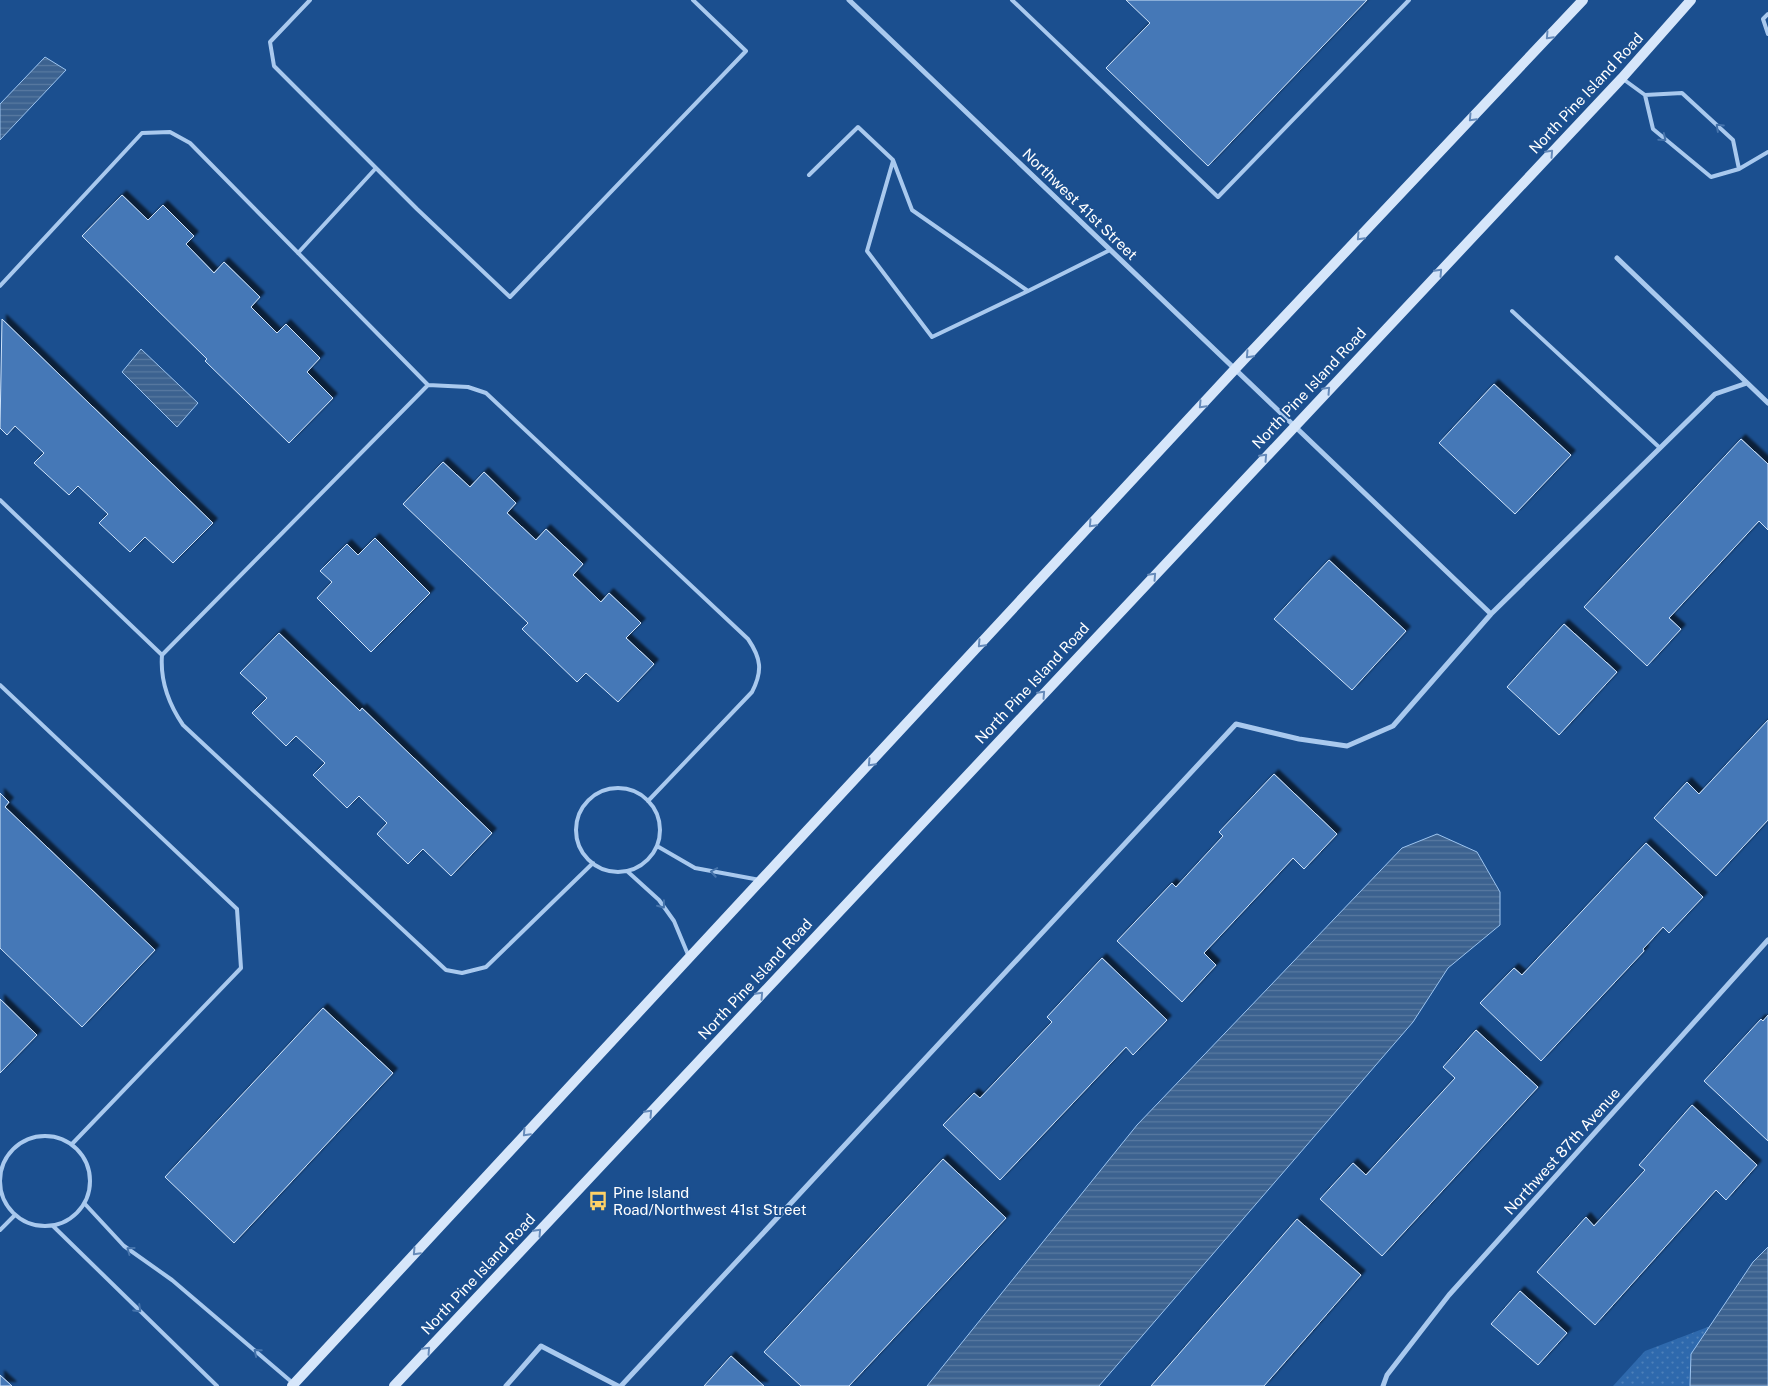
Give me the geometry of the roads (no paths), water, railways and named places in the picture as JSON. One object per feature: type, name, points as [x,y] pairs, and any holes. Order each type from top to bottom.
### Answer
[{"type":"main road","points":[[293,1385],[1235,370],[1583,0]]},
{"type":"main road","name":"North Pine Island Road","points":[[394,1386],[1294,425],[1622,78],[1691,0]]},
{"type":"street","name":"Northwest 41st Street","points":[[849,0],[1491,614]]},
{"type":"street","points":[[1617,258],[1768,403]]},
{"type":"street","points":[[506,1386],[541,1346],[620,1386],[1236,724],[1299,739],[1347,746],[1393,726],[1491,614],[1660,448],[1716,394],[1747,383]]},
{"type":"street","name":"Northwest 87th Avenue","points":[[1383,1386],[1387,1375],[1449,1295],[1768,940]]},
{"type":"lane","points":[[310,0],[270,42],[274,66],[376,168],[510,297],[746,51],[693,0]]},
{"type":"lane","points":[[1012,0],[1218,197],[1409,0]]},
{"type":"lane","points":[[1768,14],[1763,19],[1768,34]]},
{"type":"lane","points":[[1622,78],[1645,95],[1682,93],[1733,140],[1739,169]]},
{"type":"lane","points":[[1645,95],[1653,130],[1711,177],[1739,169],[1768,152]]},
{"type":"lane","points":[[809,176],[858,127],[893,160],[912,210],[1028,291]]},
{"type":"lane","points":[[0,286],[142,133],[170,132],[190,143],[428,386],[468,387],[486,393],[748,639],[757,652],[758,680],[752,692],[648,801]]},
{"type":"lane","points":[[893,160],[867,251],[932,337],[1110,250]]},
{"type":"lane","points":[[298,252],[376,168]]},
{"type":"lane","points":[[1512,311],[1660,448]]},
{"type":"lane","points":[[428,386],[162,655],[161,669],[165,691],[172,708],[183,725],[446,970],[462,973],[486,967],[593,863]]},
{"type":"lane","points":[[0,500],[162,655]]},
{"type":"lane","points":[[0,685],[236,909],[240,968],[72,1144]]},
{"type":"lane","points":[[618,788],[634,792],[648,801],[657,814],[660,830],[657,846],[648,860],[635,870],[618,872],[602,870],[593,863],[580,846],[576,831],[579,814],[588,801],[602,792],[618,788]]},
{"type":"lane","points":[[657,846],[695,868],[762,880]]},
{"type":"lane","points":[[627,871],[664,907],[674,921],[690,958]]},
{"type":"lane","points":[[42,1135],[58,1137],[72,1144],[83,1155],[89,1166],[90,1192],[85,1204],[77,1215],[53,1226],[39,1226],[26,1222],[14,1215],[6,1204],[1,1191],[0,1175],[4,1160],[14,1148],[27,1139],[42,1135]]},
{"type":"lane","points":[[85,1204],[124,1246],[172,1280],[293,1385]]},
{"type":"lane","points":[[0,1230],[14,1215]]},
{"type":"lane","points":[[53,1226],[217,1386]]},
{"type":"place","name":"Pine Island Road/Northwest 41st Street","points":[[598,1201]]}]
